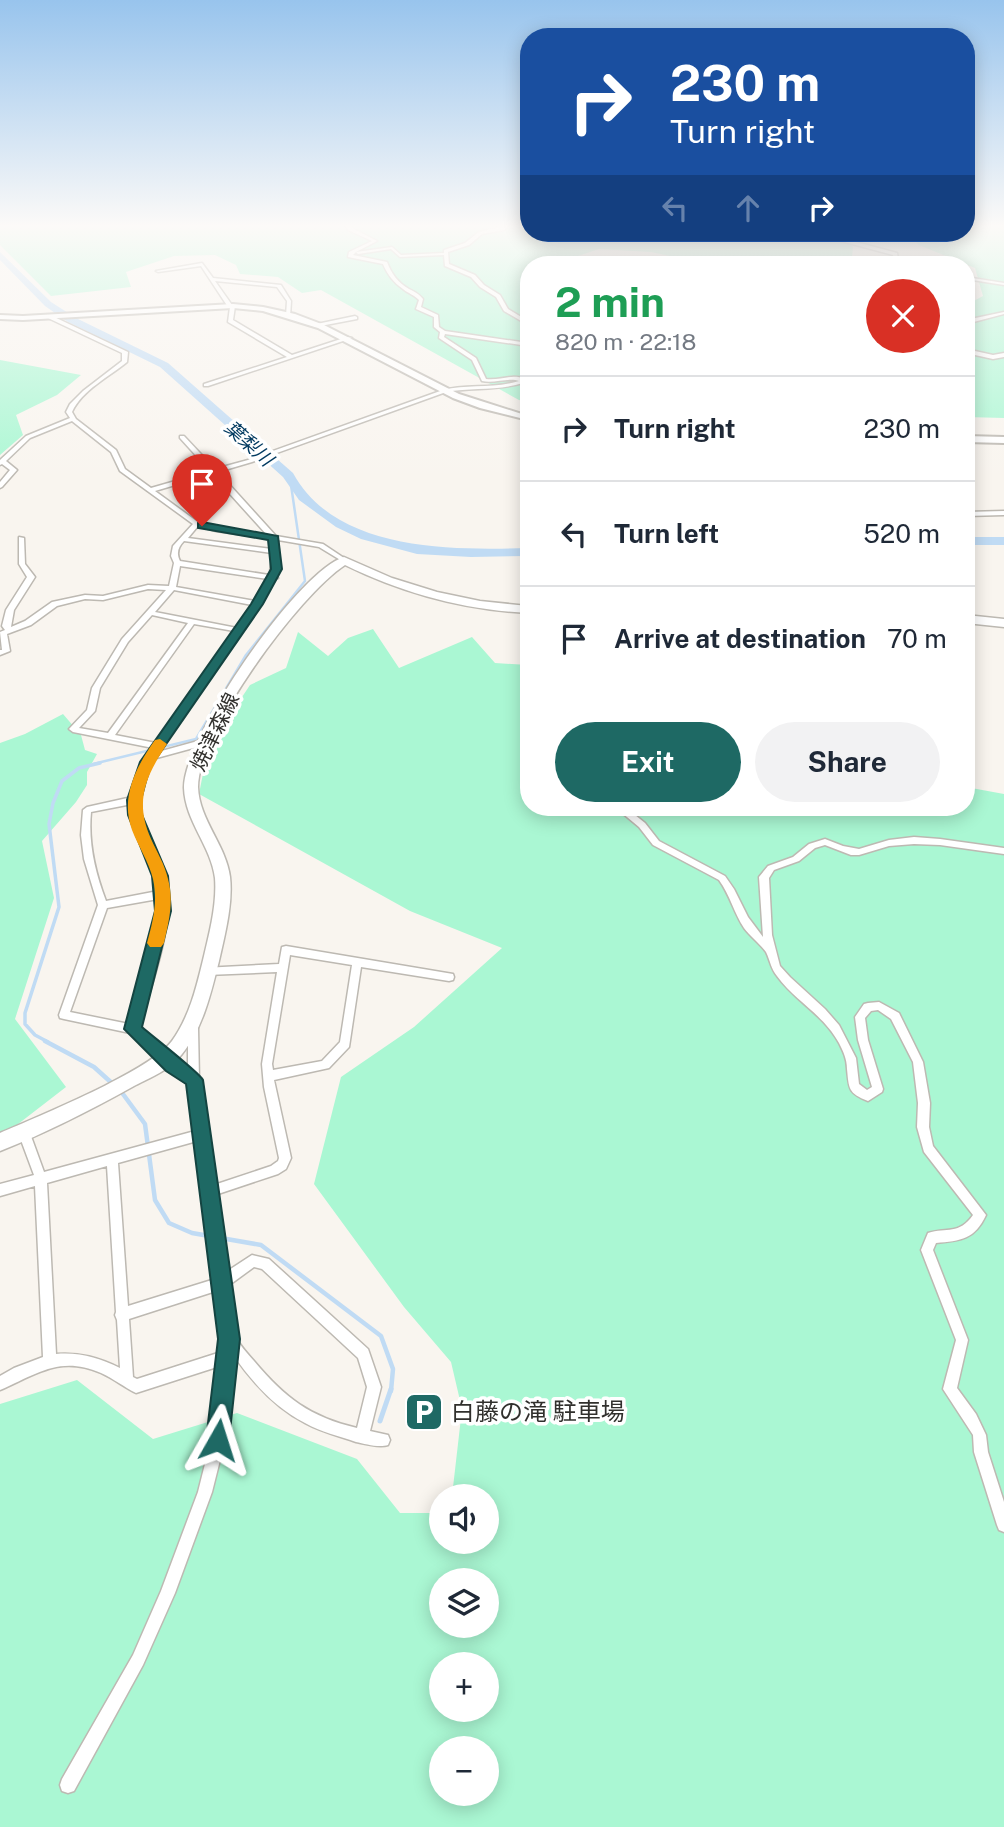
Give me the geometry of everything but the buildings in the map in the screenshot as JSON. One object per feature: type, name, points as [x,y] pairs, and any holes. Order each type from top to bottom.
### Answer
[{"type":"main road","points":[[0,317],[152,310]]},
{"type":"main road","points":[[268,310],[349,338],[445,391],[471,402],[520,416]]},
{"type":"main road","points":[[975,439],[1004,440]]},
{"type":"main road","points":[[344,560],[375,576],[436,597],[499,609],[520,610]]},
{"type":"main road","name":"焼津森線","points":[[0,1142],[166,1060],[182,1041],[194,1017],[222,900],[222,875],[194,806],[192,771],[205,742],[270,636],[306,590],[324,573],[344,560]]},
{"type":"main road","points":[[975,620],[1004,623]]},
{"type":"street","points":[[231,310],[230,321],[290,357]]},
{"type":"street","points":[[288,310],[288,316]]},
{"type":"street","points":[[423,310],[436,316],[437,327],[443,332],[520,343]]},
{"type":"street","points":[[975,320],[1004,313]]},
{"type":"street","points":[[321,315],[326,321]]},
{"type":"street","points":[[52,316],[122,350],[127,356],[120,366],[72,404],[69,412],[73,419],[114,451],[122,470],[197,524],[321,545],[344,560]]},
{"type":"street","points":[[315,325],[355,318]]},
{"type":"street","points":[[443,332],[441,337],[460,347],[474,359],[484,380],[496,382],[520,378]]},
{"type":"street","points":[[206,385],[349,338]]},
{"type":"street","points":[[975,353],[1004,355]]},
{"type":"street","points":[[151,490],[274,453],[445,391],[512,386],[520,382]]},
{"type":"street","points":[[0,486],[14,470],[1,462],[28,437],[73,419]]},
{"type":"street","points":[[133,1029],[160,928],[163,894],[160,876],[138,828],[134,800],[138,781],[158,746],[274,578],[278,560],[274,538],[182,437]]},
{"type":"street","points":[[975,514],[1004,513]]},
{"type":"street","points":[[158,746],[73,729],[91,710],[96,688],[125,641],[172,589],[177,563],[174,556],[176,545],[197,524]]},
{"type":"street","points":[[9,631],[7,620],[10,610],[31,577],[22,564],[21,538]]},
{"type":"street","points":[[182,539],[275,552]]},
{"type":"street","points":[[177,563],[274,578]]},
{"type":"street","points":[[0,653],[6,650],[3,633],[28,623],[55,604],[85,597],[103,598],[148,587],[257,604]]},
{"type":"street","points":[[150,613],[238,630]]},
{"type":"street","points":[[110,736],[192,622]]},
{"type":"street","points":[[151,757],[205,742]]},
{"type":"street","points":[[134,800],[87,810],[84,832],[90,873],[103,905],[64,1015],[133,1029],[166,1060],[194,1080]]},
{"type":"street","points":[[630,816],[642,825],[656,843],[722,878],[730,887],[737,907],[757,939],[770,950]]},
{"type":"street","points":[[1004,851],[937,842],[900,841],[862,854],[844,851],[825,842],[812,846],[796,859],[771,868],[764,877],[770,950],[777,970],[821,1009],[836,1029],[852,1062],[851,1081],[859,1093],[868,1096],[878,1089],[863,1040],[860,1017],[868,1007],[879,1006],[895,1016],[918,1062],[924,1103],[923,1127],[928,1148],[981,1215],[973,1229],[960,1235],[932,1237],[927,1250],[962,1340],[950,1389],[977,1427],[982,1442],[981,1452],[1004,1525]]},
{"type":"street","points":[[103,905],[163,894]]},
{"type":"street","points":[[209,1192],[282,1165],[285,1158],[268,1087],[267,1064],[286,950],[449,977]]},
{"type":"street","points":[[269,1076],[325,1065],[345,1044],[357,962]]},
{"type":"street","points":[[207,971],[284,968]]},
{"type":"street","points":[[68,1785],[138,1660],[173,1580],[205,1492],[218,1440],[229,1339],[194,1080],[194,1017]]},
{"type":"street","points":[[24,1132],[41,1179],[50,1359]]},
{"type":"street","points":[[0,1191],[200,1135]]},
{"type":"street","points":[[112,1158],[127,1379]]},
{"type":"street","points":[[121,1315],[222,1283],[252,1261],[265,1263],[356,1346],[367,1363],[374,1387],[362,1437]]},
{"type":"street","points":[[229,1339],[272,1394],[298,1415],[362,1437],[383,1440]]},
{"type":"street","points":[[0,1383],[50,1359],[86,1360],[136,1385],[226,1357]]},
{"type":"green space","points":[[357,310],[520,310],[519,400]]},
{"type":"green space","points":[[975,310],[1004,310],[1004,418],[975,417]]},
{"type":"green space","points":[[0,360],[81,375],[57,395],[16,415],[23,435],[0,455]]},
{"type":"green space","points":[[373,629],[399,668],[472,637],[495,663],[520,665],[520,816],[975,816],[975,789],[1004,794],[1004,1827],[0,1827],[0,1404],[77,1380],[153,1439],[237,1413],[357,1459],[400,1513],[429,1513],[429,1554],[499,1554],[499,1484],[453,1484],[462,1409],[451,1362],[404,1307],[314,1184],[341,1077],[414,1027],[502,948],[410,911],[199,794],[208,748],[250,685],[286,668],[298,632],[328,656],[348,638]]},
{"type":"green space","points":[[63,714],[81,735],[85,750],[97,754],[87,772],[87,785],[42,841],[54,898],[15,1019],[66,1087],[0,1138],[0,743],[25,734]]},
{"type":"waterway","name":"葉梨川","points":[[57,310],[164,365],[289,476],[303,497],[341,524],[366,536],[417,550],[520,552]]},
{"type":"waterway","points":[[93,764],[196,739],[246,655],[305,581],[291,485]]},
{"type":"waterway","name":"葉梨川","points":[[975,541],[1004,541]]},
{"type":"waterway","points":[[48,1042],[35,1035],[25,1024],[25,1013],[59,907],[49,824],[53,803],[62,781],[79,768],[100,763]]},
{"type":"waterway","points":[[45,1041],[94,1067],[114,1085]]},
{"type":"waterway","points":[[120,1090],[145,1124],[155,1200],[169,1223],[192,1233],[261,1245],[381,1336],[393,1369],[391,1391]]},
{"type":"waterway","points":[[380,1421],[391,1389]]},
{"type":"slow traffic","points":[[156,943],[163,911],[163,894],[160,876],[138,828],[134,800],[145,765],[160,744]]},
{"type":"place","name":"白藤の滝 駐車場","points":[[424,1412]]},
{"type":"route","points":[[202,526],[274,538],[278,560],[274,578],[145,765],[138,781],[134,800],[135,815],[138,828],[160,876],[163,911],[133,1029],[172,1065],[194,1080],[229,1339],[218,1440]]}]
